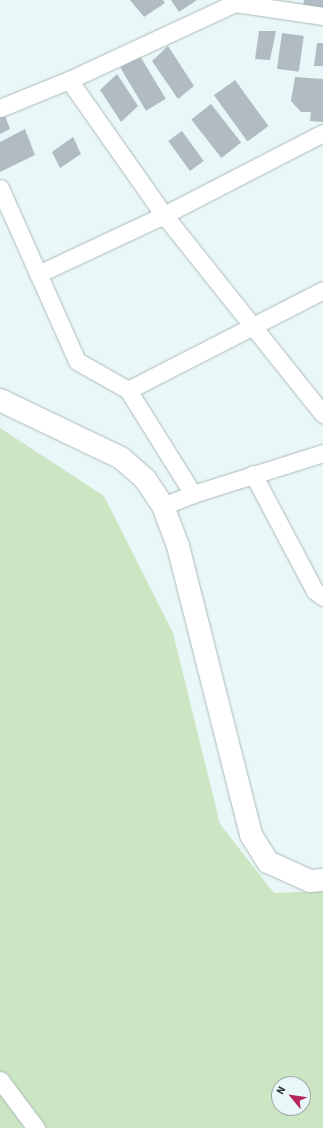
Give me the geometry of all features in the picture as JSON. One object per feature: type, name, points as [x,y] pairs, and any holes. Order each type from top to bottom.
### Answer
[{"type":"street","points":[[0,108],[69,80],[235,3],[245,2],[323,16]]},
{"type":"street","points":[[69,80],[164,215],[323,414]]},
{"type":"street","points":[[38,274],[164,215],[323,133]]},
{"type":"street","points":[[0,188],[77,361],[128,390],[193,494]]},
{"type":"street","points":[[128,390],[252,325],[323,290]]},
{"type":"street","points":[[0,400],[121,458],[145,479],[163,506],[178,546],[251,835],[268,862],[310,881],[323,880]]},
{"type":"street","points":[[163,506],[193,494],[253,474],[323,453]]},
{"type":"street","points":[[253,474],[315,591],[323,597]]},
{"type":"street","points":[[0,1080],[36,1128]]},
{"type":"green space","points":[[0,428],[104,496],[173,633],[220,824],[274,893],[323,891],[323,1128],[0,1128]]},
{"type":"building","points":[[130,0],[163,0],[165,3],[144,17]]},
{"type":"building","points":[[171,0],[197,0],[179,12]]},
{"type":"building","points":[[304,0],[323,0],[323,9],[303,7]]},
{"type":"building","points":[[259,31],[276,31],[270,60],[255,59]]},
{"type":"building","points":[[282,33],[304,36],[299,72],[277,69]]},
{"type":"building","points":[[317,43],[323,43],[323,66],[314,66]]},
{"type":"building","points":[[168,46],[194,86],[178,99],[152,61]]},
{"type":"building","points":[[140,56],[166,99],[146,111],[120,68]]},
{"type":"building","points":[[117,74],[138,106],[121,122],[100,90]]},
{"type":"building","points":[[295,77],[323,79],[323,122],[310,121],[311,112],[301,112],[291,101]]},
{"type":"building","points":[[235,80],[269,126],[247,141],[214,95]]},
{"type":"building","points":[[211,104],[241,143],[221,158],[191,119]]},
{"type":"building","points":[[4,113],[10,129],[0,134],[0,115]]},
{"type":"building","points":[[25,129],[35,155],[0,172],[0,142]]},
{"type":"building","points":[[182,131],[204,161],[190,171],[168,141]]},
{"type":"building","points":[[73,137],[81,154],[60,168],[52,152]]}]
